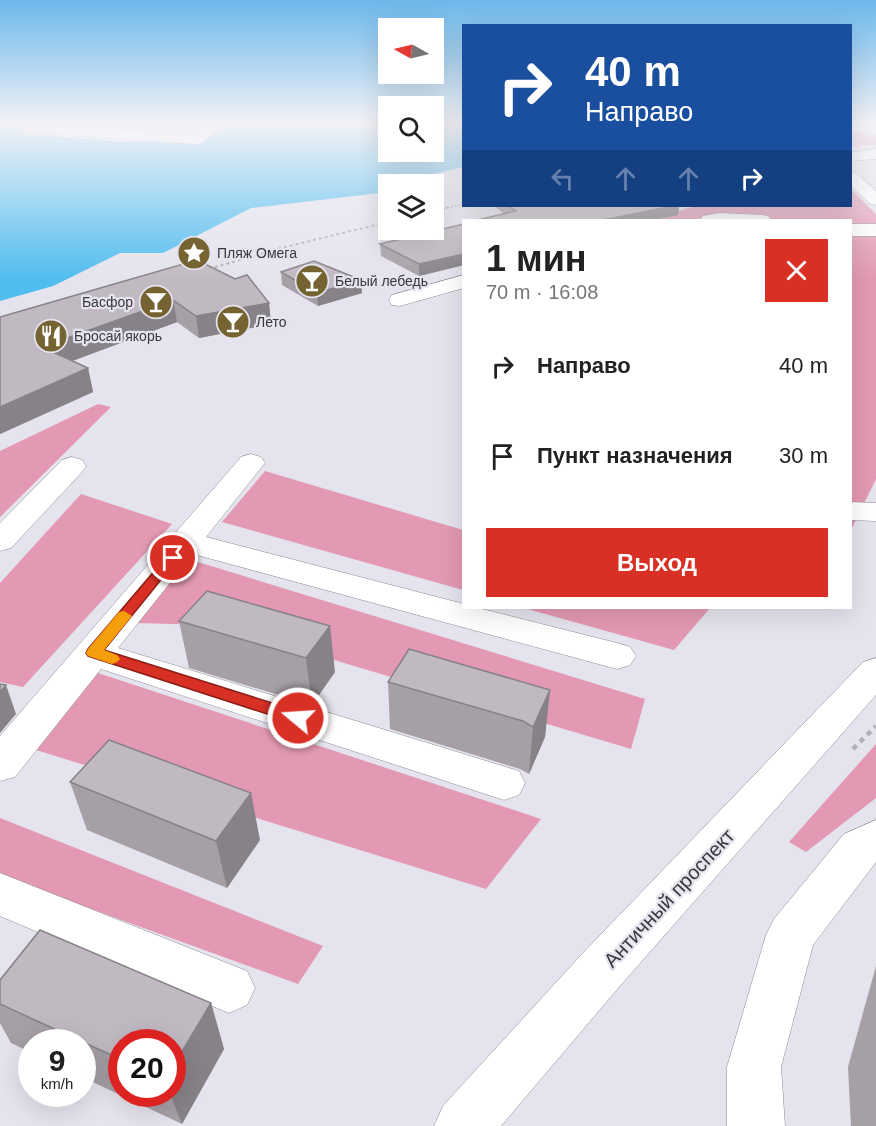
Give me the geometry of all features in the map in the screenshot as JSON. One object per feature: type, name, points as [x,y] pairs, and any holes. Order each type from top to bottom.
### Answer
[{"type":"street","points":[[852,178],[876,200]]},
{"type":"street","points":[[714,219],[740,219]]},
{"type":"street","points":[[852,230],[876,230]]},
{"type":"street","points":[[400,300],[462,282]]},
{"type":"street","points":[[0,765],[251,463]]},
{"type":"street","points":[[0,542],[72,466]]},
{"type":"street","points":[[852,511],[876,512]]},
{"type":"street","points":[[186,542],[617,656]]},
{"type":"street","points":[[93,653],[504,783]]},
{"type":"street","name":"Античный проспект","points":[[464,1126],[601,970],[876,671]]},
{"type":"street","points":[[756,1126],[754,1067],[791,935],[860,848],[876,839]]},
{"type":"street","points":[[0,894],[229,988]]},
{"type":"path","points":[[444,209],[462,204]]},
{"type":"path","points":[[208,270],[277,249],[378,224]]},
{"type":"shaded area","points":[[852,190],[876,214],[876,479],[852,528],[852,219],[652,219],[692,207],[852,207]]},
{"type":"shaded area","points":[[98,404],[111,407],[0,517],[0,451]]},
{"type":"shaded area","points":[[265,471],[462,530],[462,590],[222,522]]},
{"type":"shaded area","points":[[81,494],[172,524],[23,687],[0,682],[0,583]]},
{"type":"shaded area","points":[[185,558],[645,699],[631,749],[217,625],[132,623]]},
{"type":"shaded area","points":[[528,609],[709,609],[674,650]]},
{"type":"shaded area","points":[[95,672],[541,819],[486,889],[36,750]]},
{"type":"shaded area","points":[[876,744],[876,798],[806,852],[789,842]]},
{"type":"shaded area","points":[[0,818],[323,946],[298,984],[0,876]]},
{"type":"water","points":[[0,176],[378,176],[378,193],[251,208],[163,253],[120,253],[53,286],[0,301]]},
{"type":"building","points":[[510,207],[668,207],[608,219],[481,219],[516,211]]},
{"type":"building","points":[[462,224],[462,254],[419,264],[380,244],[397,240],[444,240],[444,229]]},
{"type":"building","points":[[197,260],[235,279],[247,275],[269,303],[196,316],[173,300],[42,347],[88,368],[0,407],[0,317]]},
{"type":"building","points":[[314,261],[361,280],[317,293],[281,272]]},
{"type":"building","points":[[207,591],[330,626],[306,658],[179,621]]},
{"type":"building","points":[[409,649],[550,690],[533,727],[523,721],[388,682]]},
{"type":"building","points":[[0,684],[6,685],[0,692]]},
{"type":"building","points":[[109,740],[251,793],[216,841],[70,782]]},
{"type":"building","points":[[40,930],[211,1003],[186,1045],[186,1029],[108,1029],[108,1054],[96,1048],[96,1029],[54,1029],[0,1004],[0,980]]},
{"type":"slow traffic","points":[[112,659],[93,653],[124,616]]},
{"type":"place","name":"Пляж Омега","points":[[194,253]]},
{"type":"place","name":"Белый лебедь","points":[[312,281]]},
{"type":"place","name":"Басфор","points":[[156,302]]},
{"type":"place","name":"Лето","points":[[233,322]]},
{"type":"place","name":"Бросай якорь","points":[[51,336]]},
{"type":"route","points":[[173,558],[93,653],[298,718]]}]
